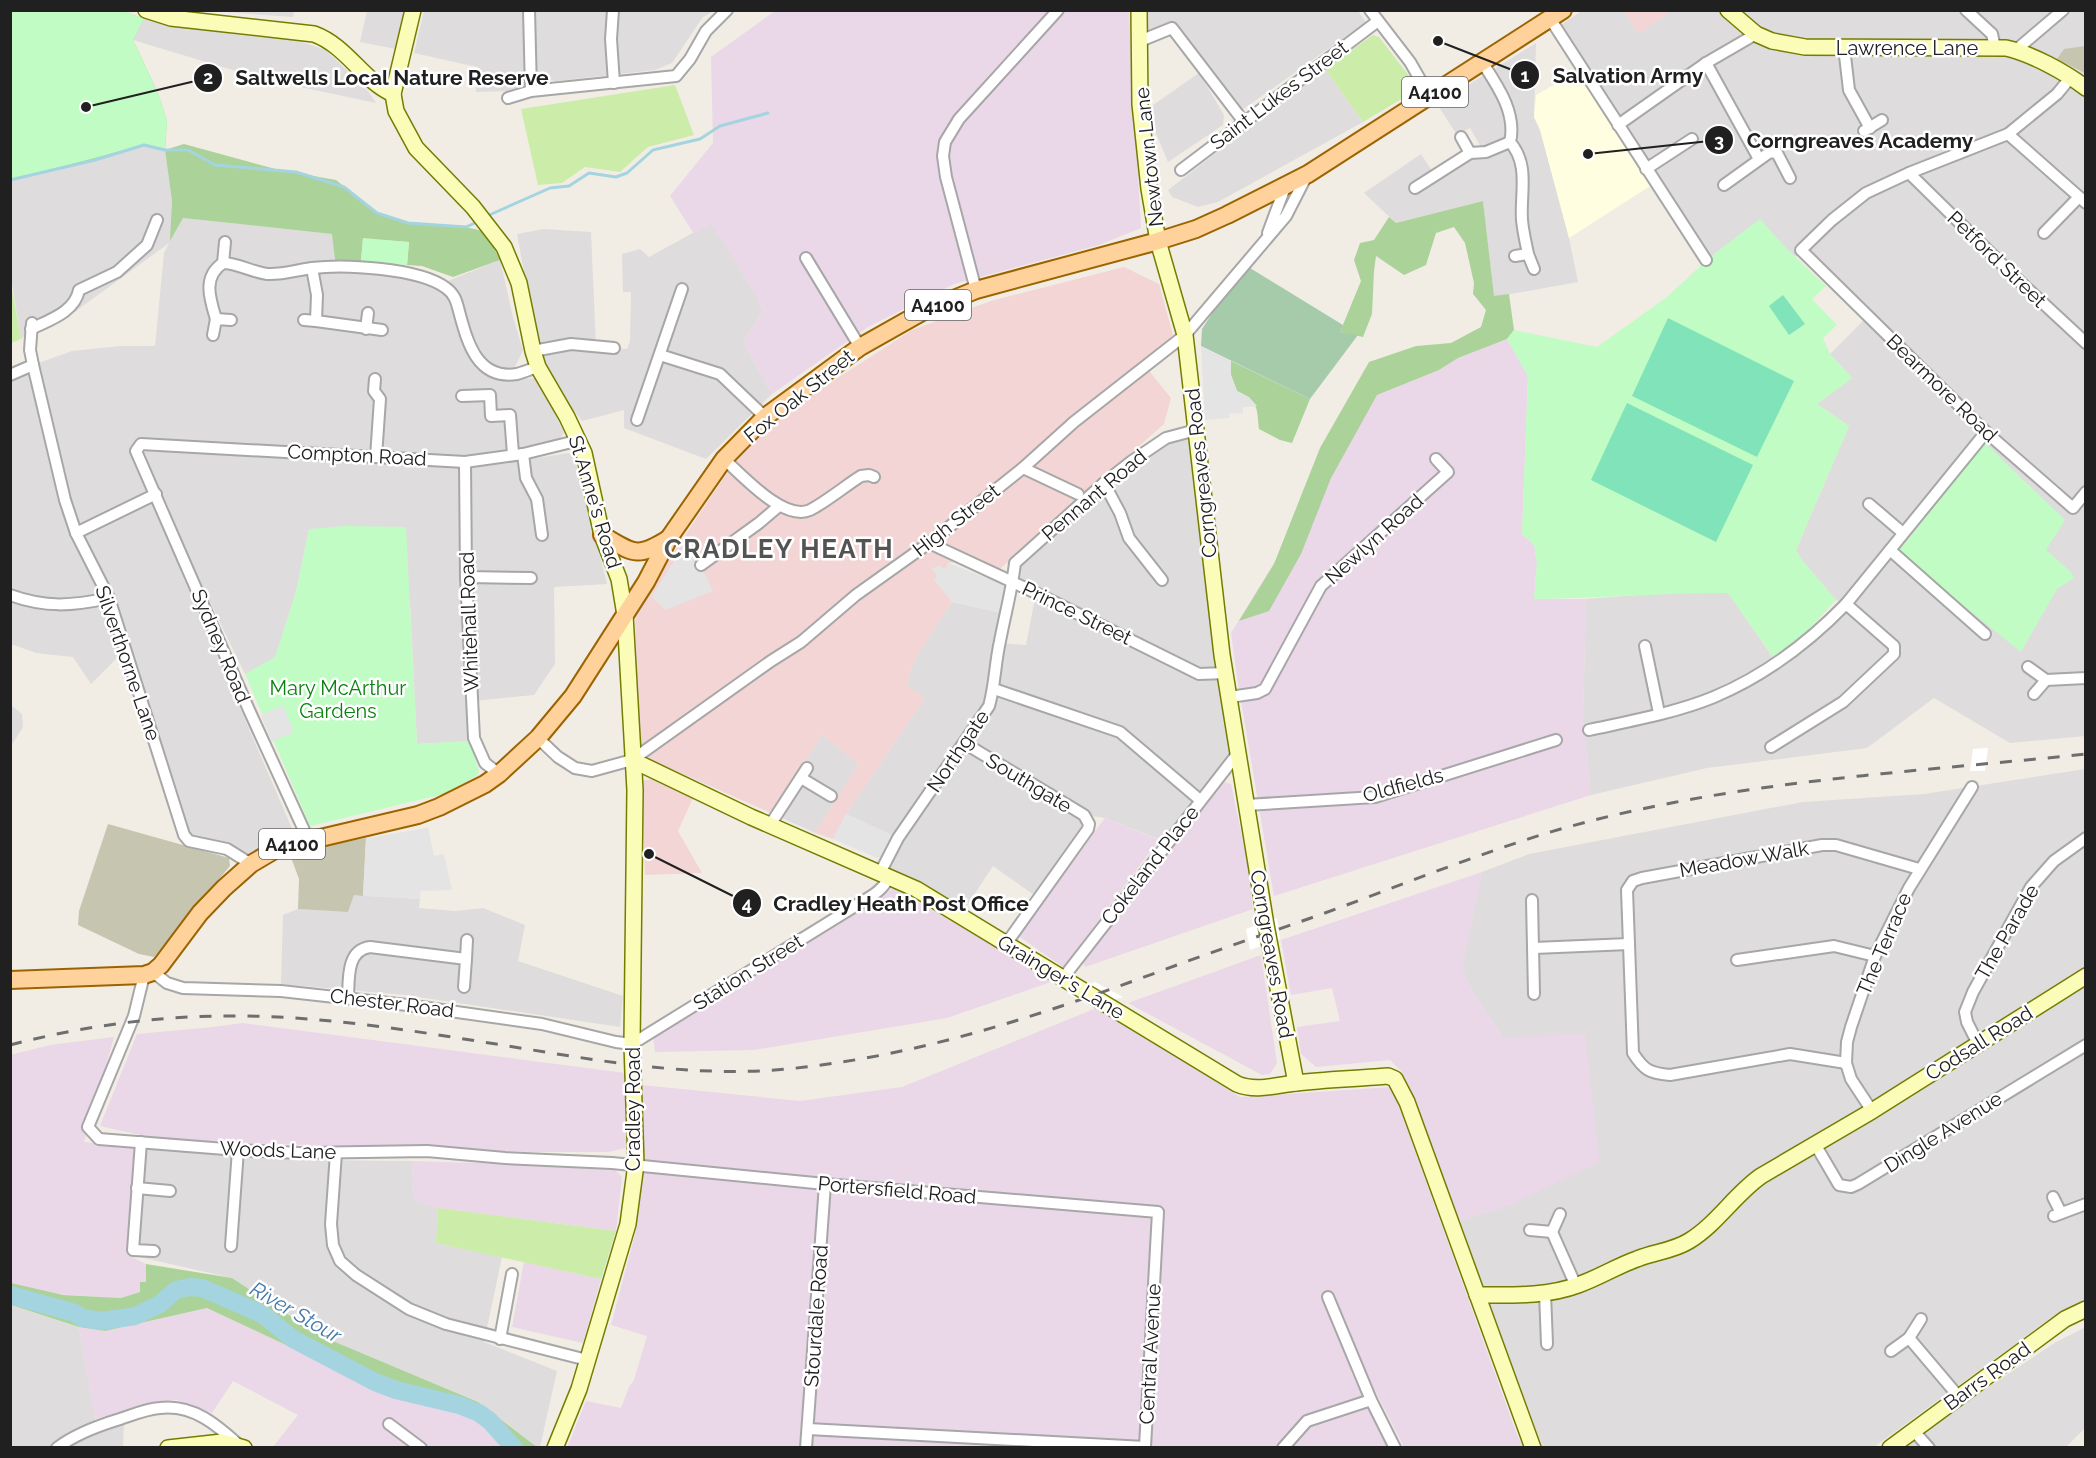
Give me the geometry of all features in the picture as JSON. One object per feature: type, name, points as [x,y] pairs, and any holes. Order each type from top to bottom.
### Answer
[{"type":"main road","name":"A4100","points":[[1158,242],[1227,216],[1308,174],[1557,15]]},
{"type":"main road","name":"Fox Oak Street","points":[[308,839],[373,827],[418,815],[485,784],[499,774],[538,738],[573,696],[625,615],[669,538],[724,459],[765,417],[860,347],[922,312],[975,290],[1158,242]]},
{"type":"main road","points":[[602,535],[627,549],[638,552],[649,550],[669,538]]},
{"type":"main road","name":"A4100","points":[[148,974],[161,965],[200,913],[251,864],[278,848],[308,839]]},
{"type":"main road","points":[[10,980],[148,974]]},
{"type":"street","points":[[146,10],[171,18],[205,16],[321,37],[335,44],[379,88],[393,94],[413,10]]},
{"type":"street","points":[[529,10],[531,91]]},
{"type":"street","points":[[614,10],[611,39],[614,83]]},
{"type":"street","points":[[508,98],[531,91],[676,76],[690,59],[706,31],[727,10]]},
{"type":"street","points":[[975,290],[946,177],[943,156],[945,142],[959,119],[1058,10]]},
{"type":"street","name":"Newtown Lane","points":[[1139,10],[1140,104],[1149,189],[1158,242],[1185,335]]},
{"type":"street","points":[[1370,10],[1410,62],[1429,95]]},
{"type":"street","name":"Lawrence Lane","points":[[1728,10],[1756,34],[1772,41],[1805,47],[2006,48],[2016,50],[2071,77],[2085,88]]},
{"type":"street","points":[[1966,10],[1992,34],[1995,48]]},
{"type":"street","points":[[2016,50],[2063,10]]},
{"type":"street","points":[[1557,15],[1618,125],[1706,260]]},
{"type":"street","name":"Saint Lukes Street","points":[[1180,170],[1378,21]]},
{"type":"street","points":[[1140,41],[1172,28],[1244,122]]},
{"type":"street","points":[[1618,125],[1706,63],[1756,34]]},
{"type":"street","points":[[1845,47],[1849,90],[1867,129],[1882,120]]},
{"type":"street","points":[[1482,62],[1502,93],[1511,120],[1510,142]]},
{"type":"street","points":[[1706,63],[1759,159]]},
{"type":"street","points":[[1909,173],[2008,134],[2057,94],[2071,77]]},
{"type":"street","name":"St Anne's Road","points":[[393,94],[398,117],[416,148],[473,207],[504,247],[519,283],[532,351],[538,367],[580,440],[602,535],[619,579],[625,615],[632,760]]},
{"type":"street","points":[[2008,134],[2082,200],[2044,233]]},
{"type":"street","points":[[1461,137],[1470,153]]},
{"type":"street","points":[[1646,169],[1692,139]]},
{"type":"street","points":[[1415,188],[1470,153],[1486,152],[1510,142]]},
{"type":"street","points":[[1510,142],[1516,148],[1523,170],[1522,221],[1528,254],[1534,269]]},
{"type":"street","points":[[1724,185],[1770,152],[1777,153],[1791,178]]},
{"type":"street","name":"Bearmore Road","points":[[1909,173],[1866,192],[1801,250],[1986,432],[2073,508],[2085,492]]},
{"type":"street","name":"Petford Street","points":[[1909,173],[2085,343]]},
{"type":"street","points":[[1185,335],[1286,216],[1297,191],[1308,174]]},
{"type":"street","points":[[1185,335],[1190,323],[1269,232],[1285,186]]},
{"type":"street","name":"Silverthorne Lane","points":[[157,220],[147,245],[117,272],[79,290],[78,299],[69,309],[31,326],[30,350],[65,500],[76,533],[109,598],[184,835],[189,841],[227,849],[251,864]]},
{"type":"street","points":[[213,335],[216,319],[208,289],[213,272],[222,263],[225,242]]},
{"type":"street","points":[[1515,256],[1528,254]]},
{"type":"street","points":[[806,258],[860,347]]},
{"type":"street","points":[[222,263],[267,274],[335,266],[365,267],[433,280],[454,294],[467,340],[483,366],[499,372],[515,374],[538,367]]},
{"type":"street","points":[[312,268],[317,295],[316,321]]},
{"type":"street","points":[[637,420],[682,289]]},
{"type":"street","points":[[366,329],[368,313]]},
{"type":"street","points":[[216,319],[231,320]]},
{"type":"street","points":[[304,320],[382,330]]},
{"type":"street","name":"Corngreaves Road","points":[[1185,335],[1220,637],[1264,914],[1296,1083]]},
{"type":"street","name":"High Street","points":[[632,760],[801,642],[856,595],[929,543],[1023,468],[1074,422],[1185,335]]},
{"type":"street","points":[[532,351],[571,344],[614,348]]},
{"type":"street","points":[[660,355],[720,374],[765,417]]},
{"type":"street","points":[[10,375],[33,365]]},
{"type":"street","points":[[375,379],[374,391],[380,399],[376,457]]},
{"type":"street","points":[[462,396],[490,395],[491,416],[516,415],[518,454],[526,478],[537,499],[542,535]]},
{"type":"street","name":"Pennant Road","points":[[1013,582],[1015,563],[1104,483],[1166,438],[1196,429]]},
{"type":"street","points":[[1589,730],[1659,713],[1715,696],[1777,663],[1821,630],[1846,604],[1986,432]]},
{"type":"street","name":"Compton Road","points":[[136,451],[141,444],[465,462],[518,454],[580,440]]},
{"type":"street","name":"Sydney Road","points":[[136,451],[308,839]]},
{"type":"street","points":[[724,459],[779,506],[791,512],[808,511],[861,476],[874,477]]},
{"type":"street","name":"Newlyn Road","points":[[1230,697],[1257,693],[1265,689],[1321,586],[1448,472],[1436,459]]},
{"type":"street","name":"Whitehall Road","points":[[465,462],[466,577],[474,738],[485,763],[499,774]]},
{"type":"street","points":[[1023,468],[1078,494]]},
{"type":"street","points":[[1104,483],[1120,513],[1129,538],[1162,580]]},
{"type":"street","points":[[76,533],[156,494]]},
{"type":"street","points":[[1869,504],[1904,533]]},
{"type":"street","points":[[701,565],[779,506]]},
{"type":"street","name":"Prince Street","points":[[929,543],[1199,674],[1226,673]]},
{"type":"street","points":[[1890,550],[1985,634]]},
{"type":"street","points":[[466,577],[531,578]]},
{"type":"street","name":"Northgate","points":[[884,875],[898,838],[989,706],[994,689],[999,644],[1013,582]]},
{"type":"street","points":[[10,595],[45,604],[62,605],[83,604],[109,598]]},
{"type":"street","points":[[1771,747],[1843,702],[1894,654],[1894,646],[1846,604]]},
{"type":"street","points":[[1645,646],[1659,713]]},
{"type":"street","points":[[2028,667],[2046,680],[2085,678]]},
{"type":"street","points":[[2034,694],[2046,680]]},
{"type":"street","points":[[994,689],[1120,732],[1200,800]]},
{"type":"street","points":[[538,738],[574,768],[592,771],[632,760]]},
{"type":"street","name":"Oldfields","points":[[1246,805],[1375,797],[1557,740]]},
{"type":"street","name":"Southgate","points":[[964,743],[1084,815],[1089,824],[1088,829],[1006,944]]},
{"type":"street","name":"Cokeland Place","points":[[1063,978],[1238,753]]},
{"type":"street","name":"Grainger's Lane","points":[[632,760],[916,890],[1236,1084],[1246,1088],[1258,1088],[1296,1083]]},
{"type":"street","name":"Cradley Road","points":[[555,1448],[579,1389],[628,1224],[636,1164],[632,1044],[635,790],[632,760]]},
{"type":"street","points":[[770,825],[804,773],[831,796]]},
{"type":"street","name":"The Terrace","points":[[1846,1063],[1847,1042],[1851,1027],[1875,956],[1919,869],[1972,786]]},
{"type":"street","name":"The Parade","points":[[1978,1044],[1967,1022],[1965,1012],[1970,998],[2031,887],[2054,861],[2085,838]]},
{"type":"street","name":"Meadow Walk","points":[[1846,1063],[1790,1054],[1670,1076],[1654,1073],[1644,1068],[1633,1053],[1627,890],[1633,881],[1642,878],[1822,845],[1848,848],[1919,869]]},
{"type":"street","name":"Station Street","points":[[632,1044],[860,903],[885,885],[884,875]]},
{"type":"street","points":[[1532,900],[1534,994]]},
{"type":"street","points":[[464,987],[467,940]]},
{"type":"street","points":[[1534,948],[1629,944]]},
{"type":"street","points":[[1737,960],[1834,946],[1875,956]]},
{"type":"street","points":[[348,998],[351,964],[357,952],[363,948],[466,959]]},
{"type":"street","name":"Chester Road","points":[[148,974],[183,988],[281,991],[348,998],[542,1024],[632,1044]]},
{"type":"street","name":"Woods Lane","points":[[148,974],[134,1016],[88,1127],[99,1139],[238,1150],[427,1151],[505,1158],[636,1164]]},
{"type":"street","name":"Codsall Road","points":[[1477,1295],[1545,1293],[1576,1286],[1637,1259],[1663,1252],[1689,1241],[1711,1223],[1751,1183],[1872,1111],[2085,976]]},
{"type":"street","name":"Dingle Avenue","points":[[1815,1144],[1839,1185],[1851,1187],[2085,1045]]},
{"type":"street","points":[[1846,1063],[1851,1079],[1872,1111]]},
{"type":"street","points":[[1296,1083],[1388,1076],[1395,1079],[1407,1102],[1533,1448]]},
{"type":"street","points":[[141,1142],[133,1250],[154,1251]]},
{"type":"street","points":[[231,1246],[238,1150]]},
{"type":"street","points":[[336,1152],[331,1224],[333,1245],[340,1260],[356,1275],[409,1309],[446,1324],[587,1360]]},
{"type":"street","name":"Portersfield Road","points":[[636,1164],[825,1184],[1158,1212]]},
{"type":"street","name":"Stourdale Road","points":[[806,1448],[825,1184]]},
{"type":"street","points":[[137,1188],[170,1191]]},
{"type":"street","points":[[2053,1197],[2058,1215],[2085,1204]]},
{"type":"street","name":"Central Avenue","points":[[808,1429],[981,1443],[1145,1447],[1158,1212]]},
{"type":"street","points":[[1560,1214],[1552,1232],[1576,1286]]},
{"type":"street","points":[[1530,1230],[1552,1232]]},
{"type":"street","points":[[500,1339],[512,1274]]},
{"type":"street","points":[[1545,1293],[1546,1344]]},
{"type":"street","points":[[1328,1297],[1371,1400],[1395,1448]]},
{"type":"street","name":"Barrs Road","points":[[1890,1448],[2065,1319],[2085,1309]]},
{"type":"street","points":[[1891,1352],[1909,1338],[1920,1319]]},
{"type":"street","points":[[1909,1338],[1959,1397]]},
{"type":"street","points":[[1283,1448],[1307,1420],[1371,1400]]},
{"type":"street","points":[[57,1448],[95,1426],[157,1408],[172,1407],[195,1412],[218,1425],[242,1447]]},
{"type":"street","points":[[388,1424],[422,1448]]},
{"type":"street","points":[[1913,1430],[1929,1448]]},
{"type":"street","points":[[168,1448],[222,1442],[242,1447]]},
{"type":"shaded area","points":[[294,10],[293,17],[209,11]]},
{"type":"shaded area","points":[[1583,10],[1624,11],[1638,34],[1671,11],[2085,11],[2085,736],[2010,743],[1934,698],[1867,748],[1707,768],[1591,795],[1583,720],[1586,599],[1666,593],[1728,593],[1777,663],[1845,604],[1836,600],[1796,550],[1849,426],[1817,404],[1852,378],[1830,354],[1868,316],[1800,250],[1796,257],[1788,250],[1710,257],[1561,25]]},
{"type":"shaded area","points":[[367,11],[404,11],[396,49],[360,42]]},
{"type":"shaded area","points":[[424,11],[714,11],[703,17],[672,63],[655,70],[556,81],[542,79],[512,91],[476,92],[477,67],[414,53]]},
{"type":"shaded area","points":[[775,11],[1129,11],[1141,228],[1099,245],[954,284],[868,327],[772,394],[743,343],[763,310],[711,224],[694,234],[670,196],[713,143],[711,57]]},
{"type":"shaded area","points":[[1147,11],[1358,11],[1366,22],[1242,110],[1174,20],[1148,35]]},
{"type":"shaded area","points":[[1624,11],[1671,11],[1638,34]]},
{"type":"shaded area","points":[[144,19],[239,35],[296,40],[326,50],[368,91],[376,103],[263,79],[133,40]]},
{"type":"shaded area","points":[[1536,43],[1534,117],[1540,129],[1569,238],[1578,282],[1494,297],[1483,201],[1396,223],[1364,193],[1421,154],[1436,177],[1482,149],[1470,128],[1457,135],[1437,104]]},
{"type":"shaded area","points":[[2085,46],[2085,73],[2057,59],[2064,49]]},
{"type":"shaded area","points":[[1325,69],[1363,122],[1218,202],[1198,207],[1172,197],[1168,190]]},
{"type":"shaded area","points":[[1577,72],[1650,186],[1569,238],[1540,130],[1534,117],[1536,95]]},
{"type":"shaded area","points":[[1199,73],[1224,115],[1223,125],[1168,162],[1146,110]]},
{"type":"shaded area","points":[[144,145],[165,150],[172,201],[171,239],[183,218],[333,234],[335,266],[440,284],[500,260],[523,350],[514,369],[521,379],[537,378],[564,433],[557,442],[527,447],[529,459],[569,453],[575,457],[607,584],[554,587],[555,664],[534,695],[473,701],[470,741],[417,744],[410,602],[309,529],[296,592],[275,658],[245,674],[193,567],[181,572],[294,833],[248,858],[194,837],[188,831],[129,649],[125,650],[91,684],[73,657],[36,653],[11,644],[10,375],[72,351],[121,346],[155,346],[164,253],[169,243],[76,311],[31,329],[21,339],[11,278],[11,179]]},
{"type":"shaded area","points":[[711,223],[763,310],[743,343],[772,394],[706,459],[624,428],[624,410],[582,421],[562,395],[542,356],[565,350],[561,339],[537,343],[517,234],[544,229],[591,232],[596,346],[627,349],[630,341],[631,292],[623,292],[622,254],[640,249],[649,257]]},
{"type":"shaded area","points":[[1124,267],[1159,284],[1173,335],[1141,361],[1171,398],[1164,424],[1000,569],[970,560],[948,563],[945,570],[934,579],[952,602],[916,657],[906,685],[925,698],[846,814],[833,839],[815,833],[859,764],[822,735],[773,814],[645,757],[637,731],[635,609],[744,448],[785,412],[912,330],[991,301]]},
{"type":"shaded area","points":[[1250,268],[1343,325],[1340,332],[1358,335],[1310,399],[1201,346],[1202,329],[1215,309]]},
{"type":"shaded area","points":[[1507,339],[1528,376],[1522,534],[1534,545],[1537,563],[1534,599],[1586,599],[1583,720],[1591,795],[1274,896],[1231,633],[1377,395],[1439,370],[1458,358]]},
{"type":"shaded area","points":[[1201,346],[1231,361],[1231,375],[1237,391],[1249,397],[1257,406],[1243,407],[1243,413],[1229,414],[1229,418],[1205,420]]},
{"type":"shaded area","points":[[1196,430],[1238,753],[1165,845],[1158,839],[1105,818],[1085,815],[1089,824],[1038,898],[993,866],[960,916],[880,873],[898,838],[846,814],[925,698],[906,685],[916,657],[952,602],[1002,613],[999,643],[1026,645],[1036,593],[1013,582],[1015,563],[1166,438]]},
{"type":"shaded area","points":[[684,546],[701,565],[713,591],[665,610],[651,597]]},
{"type":"shaded area","points":[[948,563],[1007,586],[1002,613],[952,602],[934,579],[937,577],[932,569],[939,565],[945,569]]},
{"type":"shaded area","points":[[11,705],[22,714],[23,727],[11,746]]},
{"type":"shaded area","points":[[283,705],[294,732],[272,742],[261,715]]},
{"type":"shaded area","points":[[822,735],[859,764],[815,833],[773,814]]},
{"type":"shaded area","points":[[2085,769],[2085,1301],[2052,1317],[1874,1447],[1543,1447],[1525,1404],[1460,1221],[1513,1204],[1503,1038],[1470,987],[1462,967],[1482,872],[1529,854],[1803,802],[1924,794]]},
{"type":"shaded area","points":[[651,779],[693,798],[678,831],[702,873],[645,875],[642,781]]},
{"type":"shaded area","points":[[1224,782],[1231,784],[1246,856],[1253,909],[1085,967],[1083,962]]},
{"type":"shaded area","points":[[846,814],[892,835],[881,857],[877,858],[833,839]]},
{"type":"shaded area","points":[[1105,818],[1159,840],[1063,967],[1017,935]]},
{"type":"shaded area","points":[[108,824],[229,858],[230,866],[154,957],[139,954],[78,925],[79,911]]},
{"type":"shaded area","points":[[428,828],[434,856],[444,854],[452,890],[421,891],[420,899],[363,896],[366,838]]},
{"type":"shaded area","points":[[366,838],[363,896],[354,895],[348,912],[298,909],[299,879],[289,852]]},
{"type":"shaded area","points":[[1482,872],[1462,967],[1470,987],[1503,1038],[1585,1033],[1600,1162],[1513,1204],[1460,1221],[1401,1071],[1390,1060],[1316,1067],[1301,1054],[1297,1027],[1340,1021],[1332,988],[1291,995],[1281,940]]},
{"type":"shaded area","points":[[894,888],[1054,981],[947,1018],[754,1050],[655,1052],[653,1035]]},
{"type":"shaded area","points":[[354,895],[420,899],[419,908],[455,911],[483,908],[525,925],[518,961],[623,996],[620,1027],[405,995],[281,984],[283,915],[298,909],[348,912]]},
{"type":"shaded area","points":[[1261,955],[1277,1063],[1270,1074],[1262,1075],[1128,1003]]},
{"type":"shaded area","points":[[1099,1007],[1240,1097],[1392,1087],[1517,1435],[1524,1447],[1404,1447],[1363,1367],[1351,1372],[1388,1447],[567,1448],[586,1401],[621,1408],[634,1380],[647,1336],[611,1325],[635,1235],[643,1169],[642,1085],[800,1101],[902,1087]]},
{"type":"shaded area","points":[[243,1023],[625,1073],[626,1148],[608,1152],[534,1152],[252,1144],[163,1140],[100,1126],[137,1034]]},
{"type":"shaded area","points":[[114,1037],[84,1142],[135,1147],[126,1254],[146,1264],[146,1282],[140,1292],[121,1298],[54,1294],[11,1283],[10,1055],[50,1045]]},
{"type":"shaded area","points":[[135,1147],[298,1160],[412,1161],[414,1200],[438,1208],[436,1243],[502,1257],[484,1342],[557,1371],[540,1447],[478,1402],[321,1336],[232,1278],[126,1254]]},
{"type":"shaded area","points":[[412,1161],[612,1167],[622,1177],[616,1231],[438,1208],[414,1200]]},
{"type":"shaded area","points":[[524,1262],[601,1279],[583,1343],[512,1327]]},
{"type":"shaded area","points":[[10,1305],[79,1327],[95,1419],[93,1432],[124,1423],[123,1447],[11,1447]]},
{"type":"shaded area","points":[[207,1308],[373,1386],[410,1400],[474,1415],[505,1447],[273,1447],[298,1415],[233,1381],[212,1413],[177,1400],[160,1401],[95,1419],[79,1327],[105,1331]]},
{"type":"shaded area","points":[[2084,1328],[2085,1428],[2066,1447],[1905,1448],[1968,1401],[2056,1342]]},
{"type":"green space","points":[[11,10],[124,11],[144,19],[133,40],[158,93],[167,121],[165,150],[144,145],[11,180]]},
{"type":"green space","points":[[11,11],[124,11],[144,19],[133,40],[158,93],[167,121],[165,150],[144,145],[95,160],[35,173]]},
{"type":"green space","points":[[1373,35],[1379,37],[1416,85],[1415,91],[1363,122],[1325,69]]},
{"type":"green space","points":[[675,85],[694,135],[648,147],[620,172],[585,167],[562,183],[538,185],[521,109]]},
{"type":"green space","points":[[184,144],[279,170],[336,180],[377,213],[408,223],[466,227],[486,232],[500,260],[453,277],[422,266],[407,265],[409,242],[363,239],[361,261],[335,260],[332,234],[183,218],[170,241],[172,201],[165,150]]},
{"type":"green space","points":[[1483,201],[1494,296],[1509,294],[1514,330],[1507,339],[1458,358],[1439,370],[1377,395],[1331,478],[1301,554],[1269,611],[1239,621],[1274,564],[1320,448],[1369,362],[1416,346],[1451,343],[1481,327],[1486,310],[1473,294],[1474,283],[1465,243],[1454,227],[1436,233],[1426,265],[1404,275],[1376,256],[1372,314],[1363,337],[1340,332],[1361,281],[1354,260],[1360,243],[1374,240],[1389,217],[1396,223]]},
{"type":"green space","points":[[1760,219],[1788,250],[1826,286],[1812,299],[1837,325],[1823,338],[1830,354],[1852,378],[1817,404],[1849,426],[1796,550],[1836,600],[1809,629],[1774,658],[1728,593],[1534,599],[1537,563],[1534,545],[1522,534],[1528,376],[1507,339],[1514,330],[1597,347],[1667,297],[1710,257]]},
{"type":"green space","points":[[363,238],[409,242],[407,265],[361,261]]},
{"type":"green space","points":[[10,278],[21,339],[11,343],[10,343]]},
{"type":"green space","points":[[1783,295],[1805,324],[1789,335],[1769,306]]},
{"type":"green space","points":[[1668,318],[1794,381],[1757,457],[1632,396]]},
{"type":"green space","points":[[1231,361],[1310,399],[1292,443],[1280,440],[1259,429],[1258,415],[1253,402],[1237,391],[1231,375]]},
{"type":"green space","points":[[1627,403],[1753,465],[1716,542],[1591,480]]},
{"type":"green space","points":[[1985,443],[2065,520],[2046,550],[2071,572],[2074,578],[2057,589],[2021,652],[1901,556],[1899,550]]},
{"type":"green space","name":"Mary McArthur Gardens","points":[[345,526],[406,527],[417,744],[470,741],[479,771],[478,775],[444,794],[310,826],[245,674],[275,657],[296,592],[309,529]]},
{"type":"green space","points":[[438,1208],[616,1231],[601,1279],[436,1243]]},
{"type":"green space","points":[[146,1264],[232,1278],[321,1336],[478,1402],[537,1447],[505,1447],[474,1415],[410,1400],[373,1386],[207,1308],[105,1331],[79,1327],[11,1305],[11,1283],[63,1295],[121,1298],[140,1292],[140,1282],[146,1282]]},
{"type":"pier","points":[[1988,748],[1985,771],[1970,771],[1973,749]]},
{"type":"pier","points":[[1277,918],[1280,939],[1250,950],[1246,929]]},
{"type":"pier","points":[[1095,982],[1123,997],[1091,1007],[1067,993]]},
{"type":"waterway","points":[[487,216],[550,188],[569,186],[589,173],[616,177],[627,173],[653,150],[700,139],[720,126],[768,113]]},
{"type":"waterway","points":[[10,180],[95,160],[144,145],[165,150],[188,150],[215,165],[296,172],[344,187],[377,213],[408,223],[466,227],[479,221]]},
{"type":"waterway","name":"River Stour","points":[[10,1295],[75,1313],[82,1318],[102,1321],[135,1316],[160,1304],[176,1290],[190,1287],[202,1288],[262,1314],[293,1339],[375,1382],[396,1390],[459,1405],[479,1413],[490,1421],[514,1448]]},
{"type":"railway","points":[[10,1045],[68,1032],[155,1019],[243,1016],[310,1019],[376,1026],[582,1058],[656,1067],[730,1071],[805,1067],[903,1051],[998,1026],[1092,996],[1494,850],[1613,815],[1680,801],[1815,781],[2086,754]]},
{"type":"place","name":"Salvation Army","points":[[1438,41]]},
{"type":"place","name":"Saltwells Local Nature Reserve","points":[[86,107]]},
{"type":"place","name":"Corngreaves Academy","points":[[1588,154]]},
{"type":"place","name":"Cradley Heath Post Office","points":[[649,854]]},
{"type":"district","name":"CRADLEY HEATH","points":[[779,549]]}]
